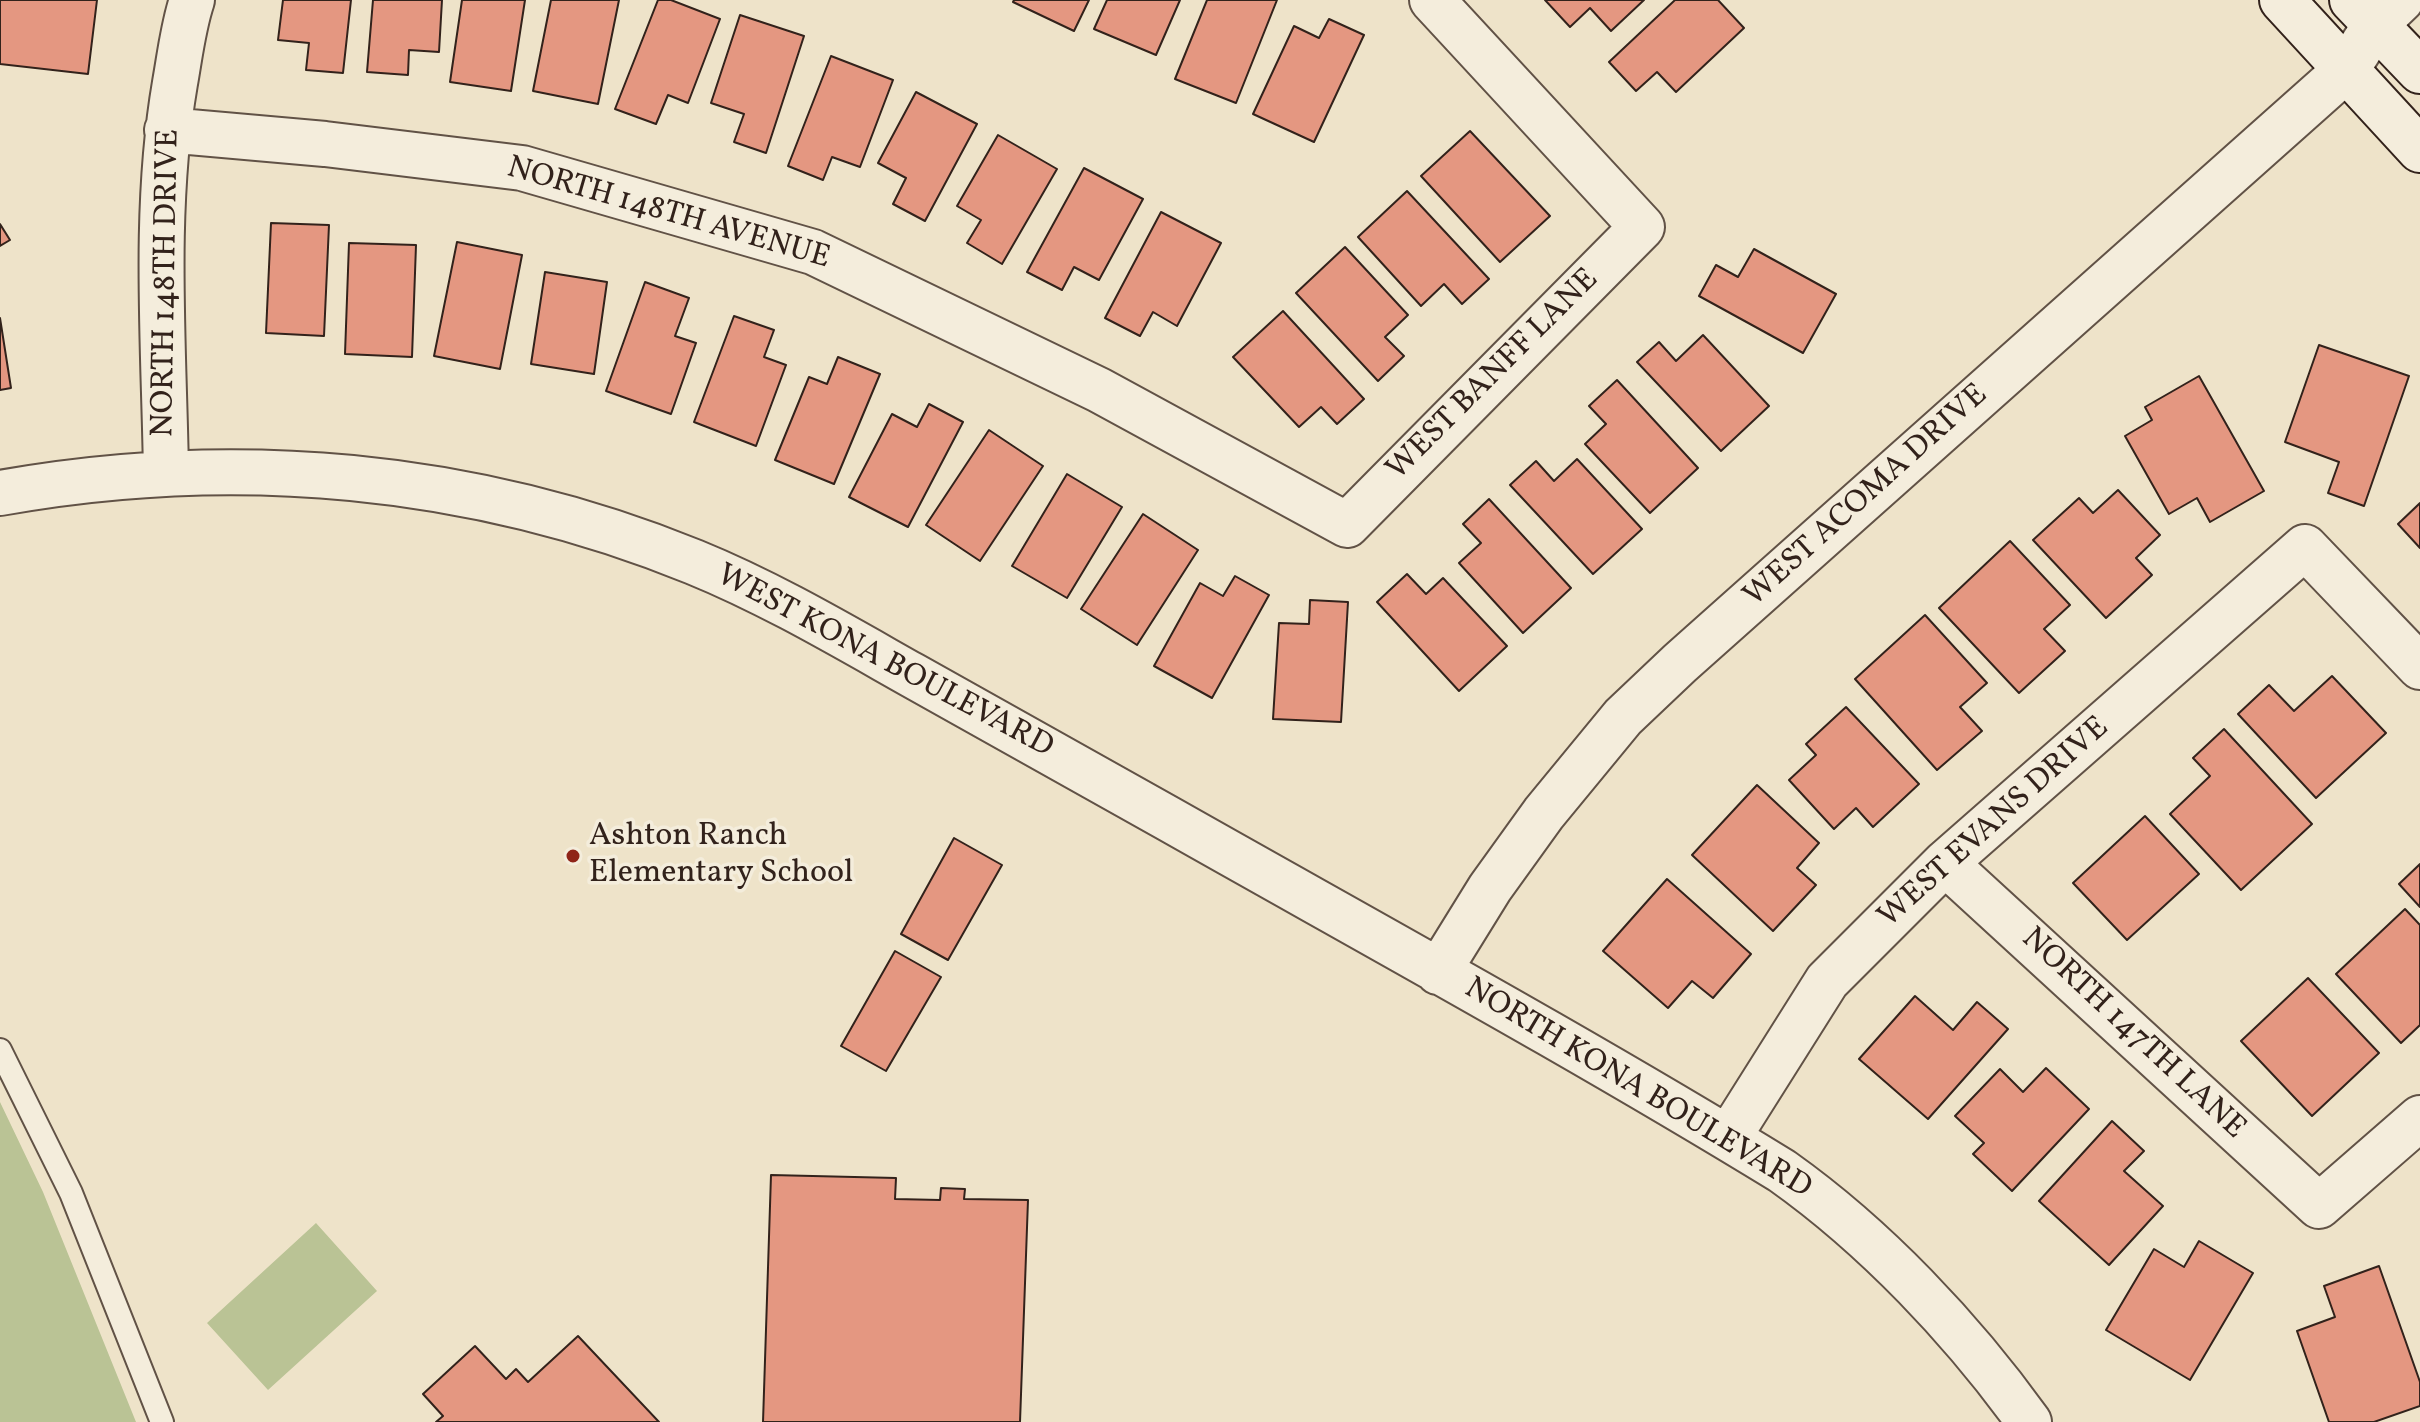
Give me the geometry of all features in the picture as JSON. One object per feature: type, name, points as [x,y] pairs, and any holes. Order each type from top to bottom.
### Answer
[{"type":"street","name":"NORTH 148TH DRIVE","points":[[166,473],[162,226],[167,130],[185,22],[192,0]]},
{"type":"street","name":"WEST BANFF LANE","points":[[1347,525],[1642,227],[1432,0]]},
{"type":"street","points":[[2282,0],[2420,150]]},
{"type":"street","points":[[2376,8],[2415,57]]},
{"type":"street","name":"WEST ACOMA DRIVE","points":[[1438,972],[1516,849],[1623,717],[2347,69],[2376,8]]},
{"type":"street","name":"WEST ACOMA DRIVE","points":[[2347,69],[2415,57]]},
{"type":"street","name":"NORTH 148TH AVENUE","points":[[167,130],[325,144],[522,168],[813,252],[1099,390],[1347,525]]},
{"type":"street","name":"WEST KONA BOULEVARD","points":[[0,493],[79,481],[166,473],[288,471],[425,486],[570,519],[684,558],[783,603],[1438,972]]},
{"type":"street","name":"WEST EVANS DRIVE","points":[[1728,1138],[1827,981],[1945,863],[2305,547],[2420,667]]},
{"type":"street","name":"NORTH 147TH LANE","points":[[1945,863],[2319,1206],[2420,1118]]},
{"type":"street","name":"NORTH KONA BOULEVARD","points":[[1438,972],[1728,1138],[1812,1192],[1864,1237],[1970,1348],[2029,1422]]},
{"type":"lane","points":[[0,1050],[71,1193],[162,1422]]},
{"type":"green space","points":[[0,1102],[43,1192],[136,1422],[0,1422]]},
{"type":"green space","points":[[316,1223],[377,1291],[268,1390],[207,1323]]},
{"type":"building","points":[[0,0],[97,0],[88,74],[0,64]]},
{"type":"building","points":[[283,0],[351,0],[343,73],[306,70],[309,43],[278,40]]},
{"type":"building","points":[[373,0],[442,0],[439,52],[409,50],[408,75],[367,72]]},
{"type":"building","points":[[462,0],[525,0],[511,91],[450,82]]},
{"type":"building","points":[[551,0],[619,0],[598,104],[533,91]]},
{"type":"building","points":[[658,0],[671,0],[720,19],[688,103],[668,95],[656,124],[615,109]]},
{"type":"building","points":[[1014,0],[1089,0],[1074,31]]},
{"type":"building","points":[[1107,0],[1180,0],[1156,55],[1094,29]]},
{"type":"building","points":[[1207,0],[1277,0],[1236,103],[1175,79]]},
{"type":"building","points":[[1545,0],[1644,0],[1611,31],[1590,8],[1570,27]]},
{"type":"building","points":[[1675,0],[1718,0],[1744,28],[1676,92],[1657,72],[1636,91],[1609,62]]},
{"type":"building","points":[[740,15],[804,36],[766,153],[734,142],[744,114],[711,103]]},
{"type":"building","points":[[1329,19],[1364,35],[1314,142],[1253,114],[1294,26],[1319,38]]},
{"type":"building","points":[[831,56],[893,80],[860,167],[832,157],[823,180],[788,166]]},
{"type":"building","points":[[916,92],[977,124],[925,221],[893,204],[906,178],[878,163]]},
{"type":"building","points":[[1470,131],[1550,216],[1500,262],[1421,176]]},
{"type":"building","points":[[998,135],[1057,169],[1002,264],[967,243],[981,220],[957,206]]},
{"type":"building","points":[[1084,168],[1143,199],[1099,280],[1074,267],[1062,290],[1027,272]]},
{"type":"building","points":[[1407,191],[1489,279],[1462,304],[1444,284],[1421,306],[1358,237]]},
{"type":"building","points":[[1161,212],[1221,243],[1177,326],[1153,312],[1140,336],[1105,318]]},
{"type":"building","points":[[271,223],[329,225],[324,336],[266,333]]},
{"type":"building","points":[[0,224],[10,240],[0,246]]},
{"type":"building","points":[[457,242],[522,255],[500,369],[434,356]]},
{"type":"building","points":[[349,243],[416,245],[412,357],[345,354]]},
{"type":"building","points":[[1345,247],[1408,315],[1385,337],[1404,356],[1378,381],[1296,293]]},
{"type":"building","points":[[1754,249],[1836,294],[1803,353],[1699,296],[1716,265],[1738,277]]},
{"type":"building","points":[[545,272],[607,282],[594,374],[531,364]]},
{"type":"building","points":[[645,282],[689,298],[675,336],[696,343],[671,414],[606,391]]},
{"type":"building","points":[[1283,311],[1364,399],[1337,424],[1321,407],[1299,427],[1233,357]]},
{"type":"building","points":[[734,316],[774,330],[764,357],[786,365],[756,446],[694,422]]},
{"type":"building","points":[[0,318],[11,388],[0,390]]},
{"type":"building","points":[[1703,335],[1769,406],[1721,451],[1637,362],[1659,342],[1676,361]]},
{"type":"building","points":[[2319,345],[2409,376],[2364,506],[2328,493],[2339,462],[2285,442]]},
{"type":"building","points":[[838,357],[880,374],[834,484],[775,460],[809,377],[827,384]]},
{"type":"building","points":[[2199,376],[2264,491],[2210,522],[2197,498],[2169,514],[2125,436],[2152,420],[2145,407]]},
{"type":"building","points":[[1617,380],[1698,468],[1650,513],[1585,444],[1606,424],[1589,406]]},
{"type":"building","points":[[929,404],[963,422],[908,527],[849,497],[892,414],[917,427]]},
{"type":"building","points":[[989,430],[1043,466],[980,561],[926,525]]},
{"type":"building","points":[[1577,459],[1642,529],[1593,574],[1510,485],[1536,461],[1554,481]]},
{"type":"building","points":[[1067,474],[1122,507],[1067,598],[1012,566]]},
{"type":"building","points":[[2118,490],[2160,535],[2136,558],[2152,575],[2106,618],[2033,540],[2079,498],[2093,513]]},
{"type":"building","points":[[1489,499],[1571,588],[1523,633],[1459,563],[1481,543],[1463,524]]},
{"type":"building","points":[[2420,503],[2420,548],[2398,524]]},
{"type":"building","points":[[1143,514],[1198,550],[1137,645],[1081,609]]},
{"type":"building","points":[[2010,541],[2070,605],[2044,629],[2065,651],[2019,693],[1939,608]]},
{"type":"building","points":[[1407,574],[1426,594],[1443,578],[1507,646],[1459,691],[1377,602]]},
{"type":"building","points":[[1235,576],[1269,595],[1212,698],[1154,666],[1200,583],[1223,596]]},
{"type":"building","points":[[1310,600],[1348,602],[1341,722],[1273,719],[1279,623],[1309,624]]},
{"type":"building","points":[[1925,615],[1987,683],[1960,707],[1982,731],[1937,770],[1855,679]]},
{"type":"building","points":[[2332,676],[2386,733],[2316,798],[2238,714],[2269,685],[2294,711]]},
{"type":"building","points":[[1846,707],[1919,784],[1873,827],[1856,808],[1834,829],[1789,780],[1816,755],[1806,744]]},
{"type":"building","points":[[2224,729],[2312,824],[2241,890],[2170,814],[2210,776],[2193,758]]},
{"type":"building","points":[[1757,785],[1819,843],[1797,868],[1816,885],[1773,931],[1692,855]]},
{"type":"building","points":[[2145,816],[2199,874],[2127,940],[2073,883]]},
{"type":"building","points":[[954,838],[1002,865],[948,960],[901,934]]},
{"type":"building","points":[[2420,864],[2420,907],[2399,884]]},
{"type":"building","points":[[1667,879],[1751,954],[1713,998],[1692,981],[1668,1008],[1603,951]]},
{"type":"building","points":[[2405,909],[2420,925],[2420,1025],[2401,1043],[2336,974]]},
{"type":"building","points":[[895,951],[941,977],[886,1071],[841,1046]]},
{"type":"building","points":[[2308,978],[2379,1053],[2312,1116],[2241,1041]]},
{"type":"building","points":[[1915,996],[1953,1030],[1977,1002],[2008,1029],[1928,1119],[1859,1059]]},
{"type":"building","points":[[2046,1068],[2089,1109],[2012,1191],[1973,1154],[1984,1143],[1955,1116],[2000,1069],[2023,1092]]},
{"type":"building","points":[[2112,1121],[2144,1151],[2124,1171],[2163,1206],[2109,1265],[2039,1201]]},
{"type":"building","points":[[771,1175],[896,1178],[895,1199],[940,1200],[941,1188],[965,1189],[964,1199],[1028,1200],[1020,1422],[763,1422]]},
{"type":"building","points":[[2199,1241],[2253,1273],[2190,1380],[2106,1330],[2154,1249],[2184,1267]]},
{"type":"building","points":[[2379,1266],[2420,1382],[2420,1406],[2374,1422],[2329,1422],[2297,1331],[2335,1317],[2324,1286]]},
{"type":"building","points":[[578,1336],[659,1422],[436,1422],[443,1416],[423,1394],[475,1346],[506,1379],[516,1369],[528,1382]]},
{"type":"place","name":"Ashton Ranch Elementary School","points":[[573,856]]}]
